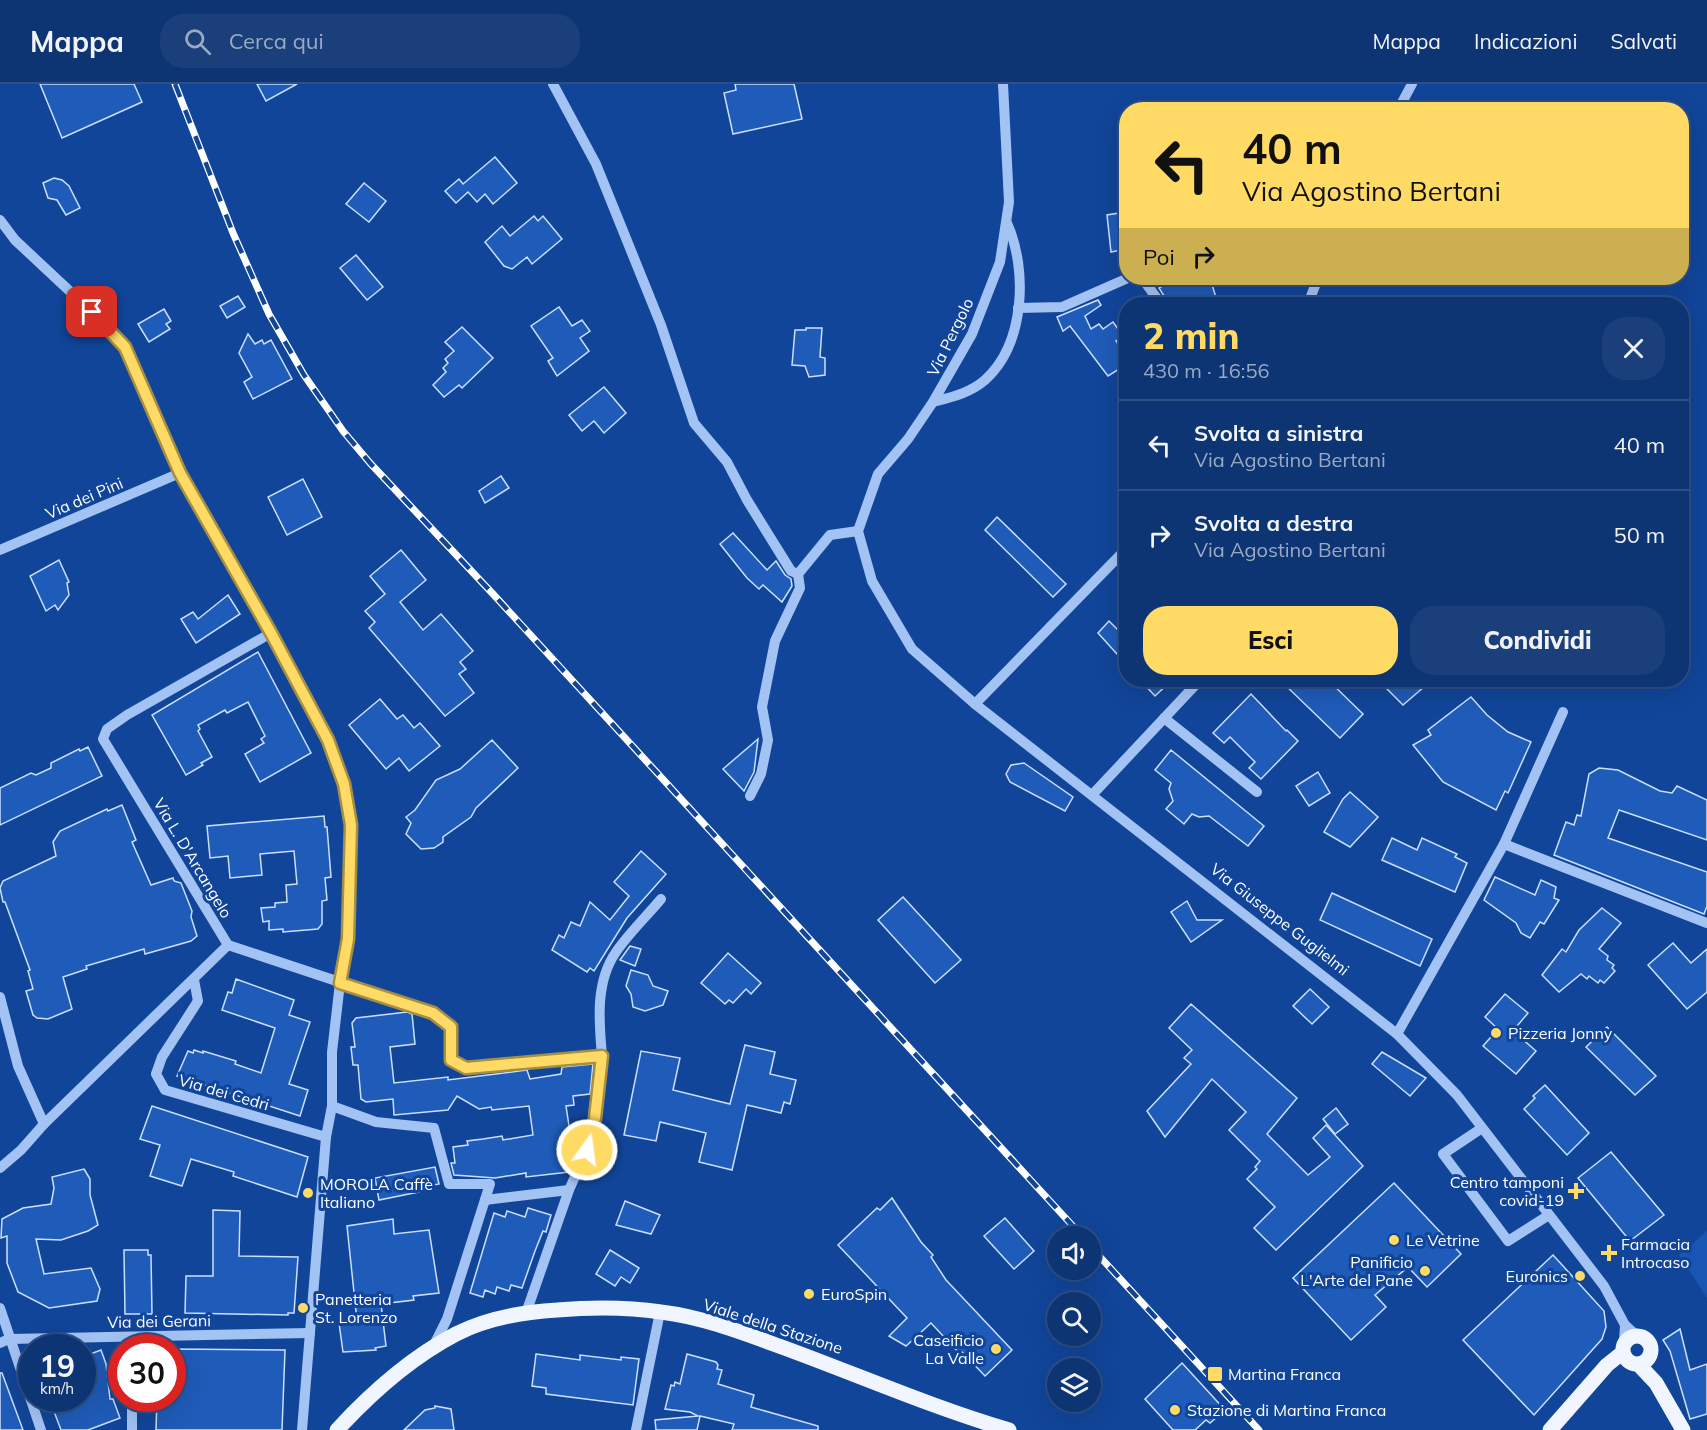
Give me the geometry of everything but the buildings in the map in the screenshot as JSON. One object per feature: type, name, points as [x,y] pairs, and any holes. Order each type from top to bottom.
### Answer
[{"type":"main road","name":"Viale della Stazione","points":[[336,1430],[365,1399],[397,1371],[433,1347],[476,1325],[526,1313],[591,1307],[660,1312],[740,1332],[862,1376],[957,1415],[1010,1430]]},
{"type":"main road","points":[[1550,1430],[1607,1365],[1634,1353],[1656,1383],[1683,1430]]},
{"type":"street","points":[[553,84],[596,164],[661,325],[694,423],[727,462],[776,549],[791,571],[798,574]]},
{"type":"street","name":"Via Pergolo","points":[[858,531],[879,474],[908,439],[933,402],[972,334],[1000,262],[1009,202],[1003,84]]},
{"type":"street","points":[[1402,102],[1412,84]]},
{"type":"street","points":[[0,220],[15,240],[107,326],[125,347],[180,473],[271,633],[328,740],[350,809],[348,939],[332,1052],[332,1106],[326,1137],[302,1430]]},
{"type":"street","points":[[933,402],[967,392],[985,380],[1002,359],[1015,326],[1018,308],[1018,259],[1014,238],[1006,222]]},
{"type":"street","points":[[1018,308],[1062,306],[1119,282]]},
{"type":"street","name":"Via dei Pini","points":[[0,550],[180,473]]},
{"type":"street","points":[[750,796],[760,774],[768,740],[762,707],[775,641],[800,588],[798,574],[830,535],[858,531]]},
{"type":"street","name":"Via Giuseppe Guglielmi","points":[[858,531],[872,581],[912,649],[975,704],[1397,1034],[1457,1095],[1604,1286],[1625,1325],[1634,1353]]},
{"type":"street","points":[[975,704],[1119,556]]},
{"type":"street","name":"Via L. D'Arcangelo","points":[[228,945],[103,739],[107,729],[127,715],[271,633]]},
{"type":"street","points":[[1092,795],[1193,687]]},
{"type":"street","points":[[1397,1034],[1504,844],[1563,712]]},
{"type":"street","points":[[1164,718],[1257,792]]},
{"type":"street","points":[[1504,844],[1707,923]]},
{"type":"street","points":[[526,1313],[569,1190],[590,1139],[595,1118],[602,1056],[600,1000],[604,979],[615,954],[661,899]]},
{"type":"street","points":[[0,1168],[21,1150],[44,1124],[228,945],[433,1013],[451,1027],[451,1060],[466,1068],[602,1056]]},
{"type":"street","name":"Via dei Cedri","points":[[194,980],[198,1002],[162,1058],[156,1074],[165,1090],[326,1137]]},
{"type":"street","points":[[0,997],[18,1065],[44,1124]]},
{"type":"street","points":[[332,1106],[376,1122],[434,1128],[448,1184],[490,1184],[447,1319],[433,1347]]},
{"type":"street","points":[[1482,1128],[1443,1154],[1508,1241],[1549,1215]]},
{"type":"street","points":[[485,1200],[569,1190]]},
{"type":"street","points":[[0,1308],[5,1341],[41,1430]]},
{"type":"street","points":[[636,1430],[660,1312]]},
{"type":"street","name":"Via dei Gerani","points":[[186,1339],[310,1333]]},
{"type":"street","name":"Via dei Gerani","points":[[5,1341],[108,1342]]},
{"type":"street","points":[[132,1412],[132,1430]]},
{"type":"shaded area","points":[[1707,1231],[1707,1298],[1679,1255]]},
{"type":"railway","points":[[175,84],[233,233],[269,314],[304,375],[343,431],[1073,1226]]},
{"type":"railway","points":[[1101,1258],[1259,1430]]},
{"type":"place","name":"Pizzeria Jonny","points":[[1496,1033]]},
{"type":"place","name":"Centro tamponi covid-19","points":[[1576,1191]]},
{"type":"place","name":"MOROLA Caffè Italiano","points":[[308,1193]]},
{"type":"place","name":"Le Vetrine","points":[[1394,1240]]},
{"type":"place","name":"Farmacia Introcaso","points":[[1609,1253]]},
{"type":"place","name":"Panificio L'Arte del Pane","points":[[1425,1271]]},
{"type":"place","name":"Euronics","points":[[1580,1276]]},
{"type":"place","name":"EuroSpin","points":[[809,1294]]},
{"type":"place","name":"Panetteria St. Lorenzo","points":[[303,1308]]},
{"type":"place","name":"Caseificio La Valle","points":[[996,1349]]},
{"type":"place","name":"Martina Franca","points":[[1215,1374]]},
{"type":"place","name":"Stazione di Martina Franca","points":[[1175,1410]]},
{"type":"route","points":[[92,312],[125,347],[180,473],[271,633],[328,740],[344,784],[351,825],[348,939],[340,983],[433,1013],[451,1027],[451,1060],[466,1068],[602,1056],[595,1118],[587,1150]]}]
